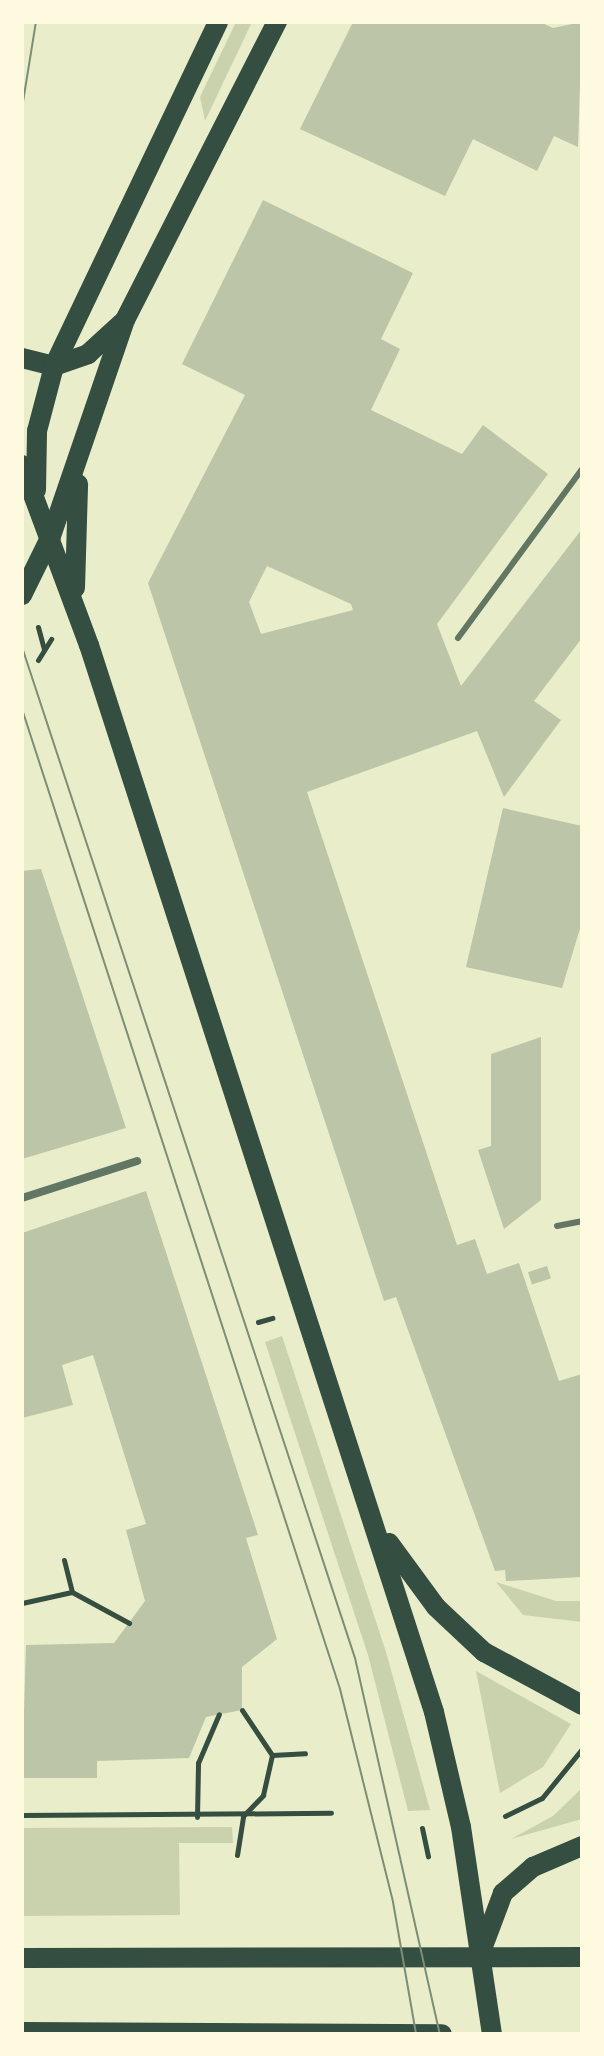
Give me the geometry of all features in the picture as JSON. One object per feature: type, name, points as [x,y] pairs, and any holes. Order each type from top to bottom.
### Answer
[{"type":"main road","points":[[36,498],[37,431],[54,366],[218,22]]},
{"type":"main road","points":[[22,595],[51,536],[125,320],[277,22]]},
{"type":"main road","points":[[22,358],[54,366],[88,354],[125,320]]},
{"type":"main road","points":[[76,605],[74,510],[86,429]]},
{"type":"main road","points":[[22,465],[76,605],[379,1530],[434,1712],[482,1949],[492,2034]]},
{"type":"main road","points":[[379,1530],[436,1607],[484,1652],[582,1705]]},
{"type":"main road","points":[[482,1949],[503,1893],[533,1867],[582,1846]]},
{"type":"main road","points":[[22,1958],[582,1957]]},
{"type":"main road","points":[[22,2032],[442,2034]]},
{"type":"street","points":[[22,1198],[137,1161]]},
{"type":"lane","points":[[458,638],[582,469]]},
{"type":"lane","points":[[575,481],[582,487]]},
{"type":"lane","points":[[557,1226],[582,1221]]},
{"type":"path","points":[[38,627],[44,650]]},
{"type":"path","points":[[38,660],[51,639]]},
{"type":"path","points":[[258,1322],[276,1317]]},
{"type":"path","points":[[64,1560],[72,1592]]},
{"type":"path","points":[[22,1603],[72,1592],[129,1623]]},
{"type":"path","points":[[237,1855],[243,1816],[263,1795],[272,1755],[242,1710]]},
{"type":"path","points":[[197,1817],[198,1763],[219,1714]]},
{"type":"path","points":[[505,1816],[542,1798],[582,1749]]},
{"type":"path","points":[[272,1755],[305,1753]]},
{"type":"path","points":[[22,1815],[197,1817],[331,1813]]},
{"type":"path","points":[[411,1828],[434,1828]]},
{"type":"green space","points":[[236,22],[252,22],[205,121],[200,97]]},
{"type":"green space","points":[[282,1336],[386,1652],[430,1810],[408,1811],[368,1655],[265,1342]]},
{"type":"green space","points":[[496,1582],[556,1601],[582,1601],[582,1622],[523,1615]]},
{"type":"green space","points":[[476,1671],[571,1724],[543,1767],[500,1793]]},
{"type":"green space","points":[[582,1788],[582,1819],[511,1839],[553,1816]]},
{"type":"green space","points":[[232,1827],[233,1843],[179,1843],[180,1915],[22,1916],[22,1828]]},
{"type":"building","points":[[353,22],[540,22],[553,28],[582,22],[578,147],[554,136],[537,171],[473,139],[445,196],[300,129]]},
{"type":"building","points":[[263,200],[413,273],[381,339],[400,349],[371,410],[462,454],[483,425],[548,474],[437,624],[461,686],[582,529],[582,638],[534,701],[561,720],[504,797],[477,731],[307,792],[457,1245],[475,1239],[487,1274],[519,1263],[559,1381],[582,1374],[582,1577],[506,1581],[505,1570],[495,1571],[396,1297],[384,1301],[379,1286],[148,583],[245,395],[182,364]],"holes":[[[267,566],[351,604],[353,610],[261,634],[249,602]]]},
{"type":"building","points":[[503,808],[582,826],[582,922],[562,988],[466,967]]},
{"type":"building","points":[[41,869],[126,1128],[22,1159],[22,871]]},
{"type":"building","points":[[541,1037],[541,1200],[504,1229],[478,1150],[491,1146],[491,1054]]},
{"type":"building","points":[[146,1191],[258,1535],[246,1538],[277,1639],[242,1667],[242,1710],[206,1717],[189,1758],[97,1761],[97,1778],[22,1778],[26,1645],[114,1643],[145,1601],[126,1530],[146,1524],[93,1355],[62,1365],[73,1405],[22,1418],[22,1233]]},
{"type":"building","points":[[547,1266],[551,1278],[532,1285],[528,1272]]},
{"type":"tram line","points":[[22,108],[36,22]]},
{"type":"tram line","points":[[22,647],[355,1658],[440,2034]]},
{"type":"tram line","points":[[22,709],[340,1689],[393,1902],[416,2034]]}]
